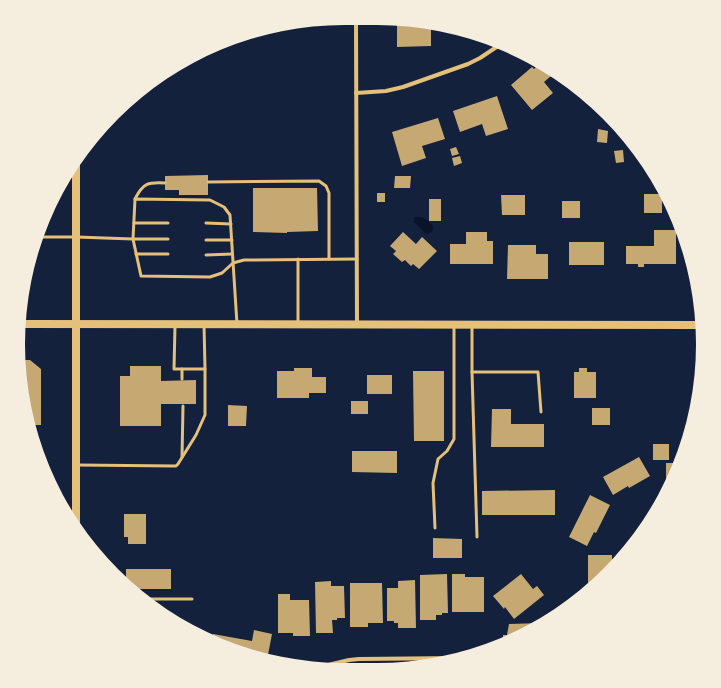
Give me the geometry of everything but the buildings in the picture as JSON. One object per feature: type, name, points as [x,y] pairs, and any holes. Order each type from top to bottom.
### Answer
[{"type":"main road","points":[[76,172],[76,516]]},
{"type":"main road","points":[[26,324],[695,325]]},
{"type":"street","points":[[356,25],[357,324]]},
{"type":"street","points":[[356,93],[386,92],[403,87],[468,64],[495,48]]},
{"type":"street","points":[[338,663],[359,659],[430,658]]},
{"type":"lane","points":[[208,182],[318,181],[326,186],[329,193],[329,259]]},
{"type":"lane","points":[[165,183],[150,182],[139,190],[135,199],[133,239],[141,276],[210,277],[222,273],[233,263],[244,260],[357,259]]},
{"type":"lane","points":[[135,199],[210,200],[224,207],[230,215],[237,324]]},
{"type":"lane","points":[[134,223],[168,223]]},
{"type":"lane","points":[[206,223],[231,224]]},
{"type":"lane","points":[[43,237],[168,240]]},
{"type":"lane","points":[[206,240],[232,240]]},
{"type":"lane","points":[[136,254],[168,254]]},
{"type":"lane","points":[[206,255],[232,254]]},
{"type":"lane","points":[[298,259],[298,324]]},
{"type":"lane","points":[[174,324],[174,369],[205,369]]},
{"type":"lane","points":[[75,465],[176,466],[196,435],[206,415],[204,324]]},
{"type":"lane","points":[[435,528],[433,483],[438,459],[447,451],[454,440],[454,324]]},
{"type":"lane","points":[[472,325],[477,537]]},
{"type":"lane","points":[[182,369],[182,379]]},
{"type":"lane","points":[[472,372],[538,372],[541,412]]},
{"type":"lane","points":[[182,457],[183,406]]},
{"type":"lane","points":[[153,599],[192,599]]},
{"type":"water","points":[[415,217],[426,219],[430,222],[433,226],[432,232],[427,234],[425,233],[414,222]]}]
